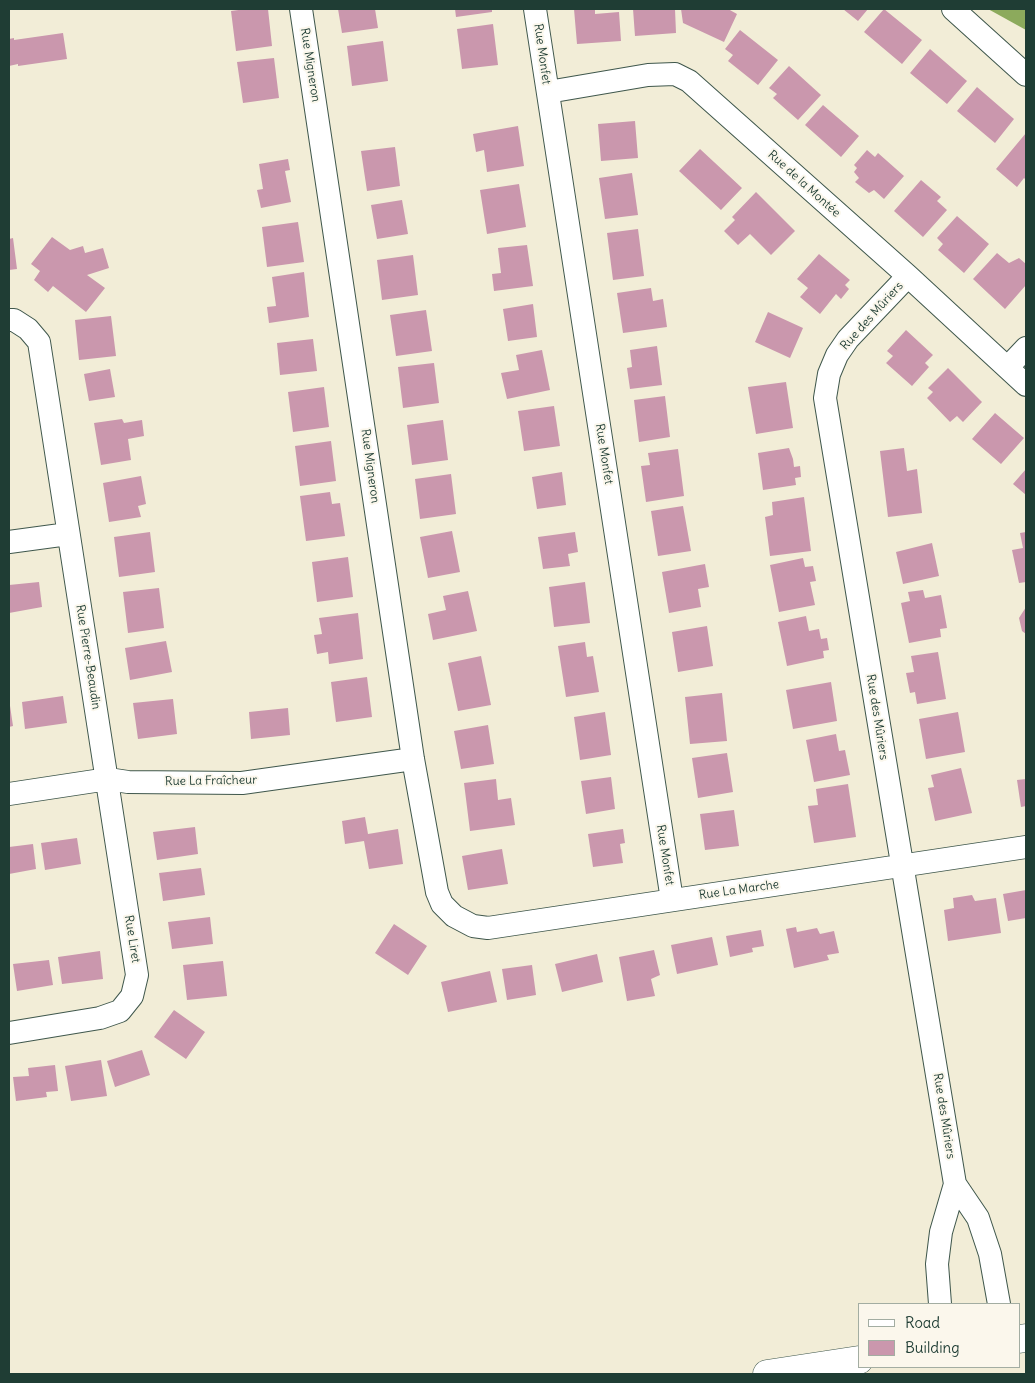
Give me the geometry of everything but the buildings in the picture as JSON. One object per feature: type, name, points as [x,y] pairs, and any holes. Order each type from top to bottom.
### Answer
[{"type":"street","name":"Rue Migneron","points":[[301,9],[413,759],[438,892],[442,904],[454,916]]},
{"type":"street","name":"Rue Monfet","points":[[535,9],[672,900]]},
{"type":"street","points":[[953,9],[1026,74]]},
{"type":"street","name":"Rue de la Montée","points":[[548,92],[648,75],[675,74],[689,81],[908,276],[1026,385]]},
{"type":"street","name":"Rue des Mûriers","points":[[908,276],[848,339],[837,355],[829,374],[825,398],[955,1184],[978,1218],[990,1254],[999,1303]]},
{"type":"street","name":"Rue Pierre-Beaudin","points":[[9,320],[14,320],[28,329],[39,342],[108,779]]},
{"type":"street","points":[[1008,367],[1026,348]]},
{"type":"street","points":[[9,542],[68,534]]},
{"type":"street","name":"Rue La Fraîcheur","points":[[9,794],[108,779],[128,782],[242,783],[413,759]]},
{"type":"street","name":"Rue Liret","points":[[9,1033],[100,1018],[120,1011],[132,996],[137,975],[108,779]]},
{"type":"street","name":"Rue La Marche","points":[[454,916],[473,926],[488,928],[1026,847]]},
{"type":"street","name":"Rue des Mûriers","points":[[940,1303],[937,1264],[941,1232],[955,1184]]},
{"type":"street","points":[[767,1374],[858,1360]]},
{"type":"green space","points":[[988,9],[1026,9],[1026,30]]}]
